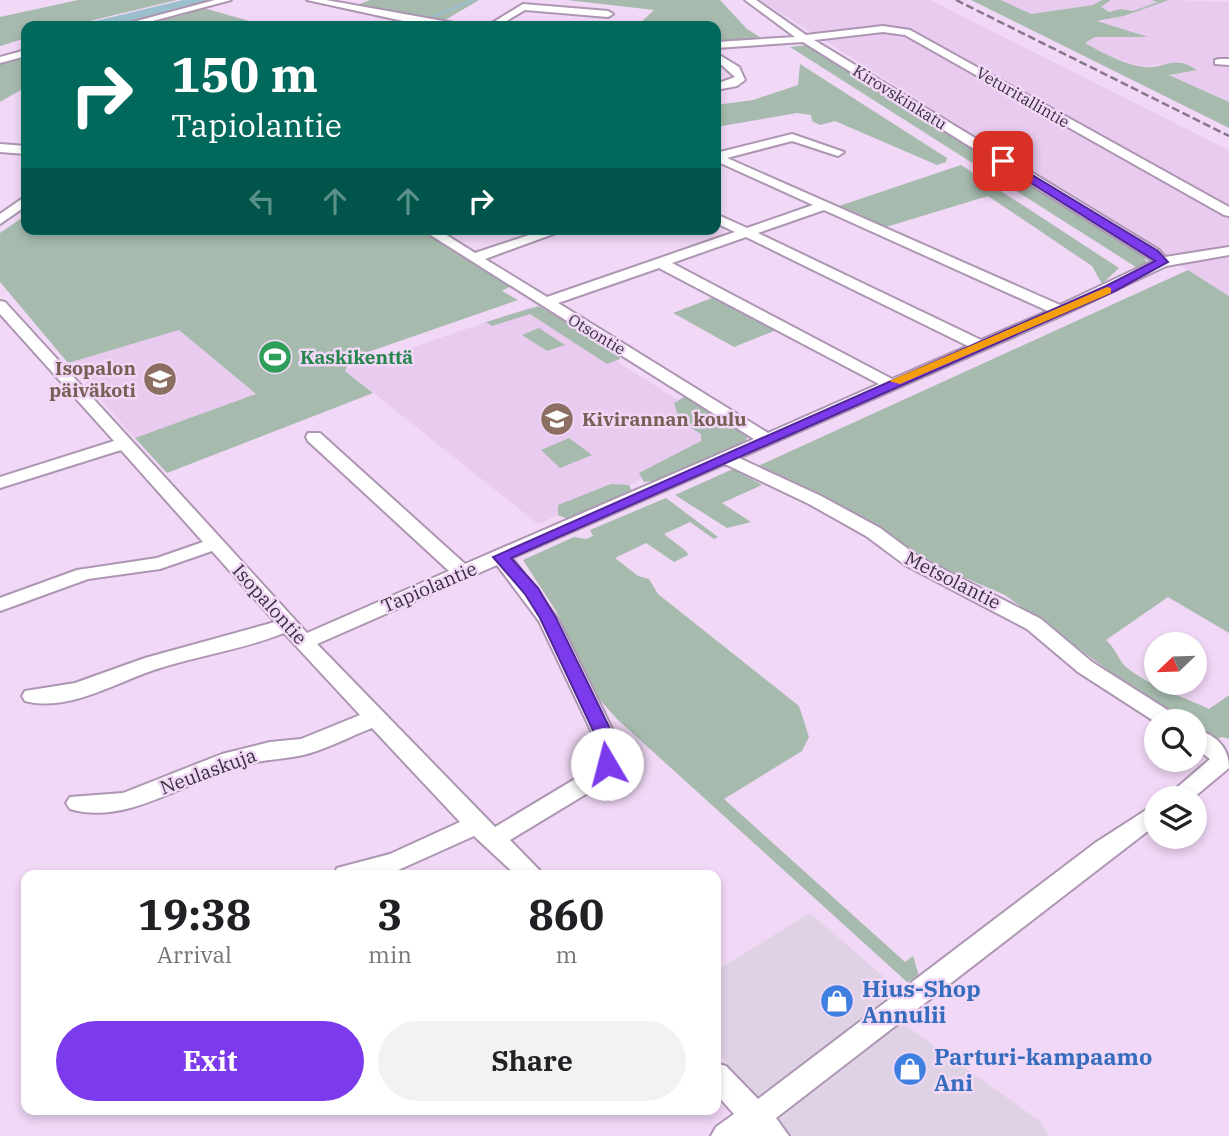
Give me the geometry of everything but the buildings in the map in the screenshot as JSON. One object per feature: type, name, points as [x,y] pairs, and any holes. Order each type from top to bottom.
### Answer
[{"type":"street","points":[[143,21],[226,0]]},
{"type":"street","points":[[312,0],[417,21]]},
{"type":"street","name":"Kirovskinkatu","points":[[750,0],[805,39],[1161,260]]},
{"type":"street","points":[[499,21],[516,9],[531,6],[608,15],[601,21]]},
{"type":"street","name":"Veturitallintie","points":[[721,45],[805,39],[883,29],[915,35],[1229,212]]},
{"type":"street","points":[[0,60],[21,54]]},
{"type":"street","points":[[721,59],[735,69],[741,78],[733,84],[721,86]]},
{"type":"street","points":[[721,156],[792,137],[838,152]]},
{"type":"street","points":[[0,148],[21,150]]},
{"type":"street","points":[[721,159],[1060,311]]},
{"type":"street","points":[[0,203],[21,203]]},
{"type":"street","points":[[0,220],[21,204]]},
{"type":"street","points":[[545,303],[827,205]]},
{"type":"street","points":[[721,220],[979,345]]},
{"type":"street","name":"Otsontie","points":[[437,235],[768,440]]},
{"type":"street","points":[[473,258],[543,235]]},
{"type":"street","points":[[1161,260],[1229,251]]},
{"type":"street","name":"Tapiolantie","points":[[304,642],[1060,311],[1161,260]]},
{"type":"street","points":[[661,262],[890,384]]},
{"type":"street","name":"Isopalontie","points":[[0,305],[122,444],[374,718],[527,870]]},
{"type":"street","points":[[314,437],[463,573]]},
{"type":"street","points":[[0,484],[122,444]]},
{"type":"street","name":"Metsolantie","points":[[725,458],[815,500],[873,532],[912,561],[1024,618],[1085,667],[1150,709]]},
{"type":"street","points":[[0,605],[84,574],[160,563],[214,544]]},
{"type":"street","points":[[365,870],[486,831],[593,779],[607,764],[608,743],[548,618],[532,592],[501,557]]},
{"type":"street","points":[[33,696],[71,693],[153,663],[230,645],[288,624]]},
{"type":"street","name":"Neulaskuja","points":[[78,803],[125,801],[230,760],[270,750],[304,747],[374,718]]},
{"type":"street","points":[[1192,786],[1223,761],[1207,745]]},
{"type":"street","points":[[726,1136],[765,1126],[919,993],[1144,822]]},
{"type":"street","points":[[721,1080],[765,1126]]},
{"type":"shaded area","points":[[760,0],[930,0],[1229,150],[1229,296]]},
{"type":"shaded area","points":[[1001,0],[1102,0],[1093,5],[1031,14]]},
{"type":"shaded area","points":[[1111,0],[1159,2],[1133,11],[1121,9],[1109,12],[1101,7]]},
{"type":"shaded area","points":[[1169,0],[1229,2],[1229,58],[1220,59],[1229,63],[1229,102],[1168,74],[1183,61],[1143,67],[1106,55],[1084,42],[1095,37],[1146,37],[1096,22],[1124,16]]},
{"type":"shaded area","name":"Kivirannan koulu","points":[[531,307],[738,438],[538,524],[345,370]]},
{"type":"shaded area","name":"Isopalon päiväkoti","points":[[179,330],[256,395],[135,438],[68,363]]},
{"type":"shaded area","points":[[810,913],[898,989],[877,1005],[1041,1122],[1049,1136],[791,1136],[721,1057],[721,968]]},
{"type":"green space","points":[[78,0],[177,0],[90,21],[21,21],[21,40],[0,46],[0,17]]},
{"type":"green space","points":[[370,0],[479,0],[443,21],[429,21],[352,7]]},
{"type":"green space","points":[[567,0],[720,0],[747,29],[765,40],[721,42],[721,21],[642,21],[654,10]]},
{"type":"green space","points":[[971,0],[1001,0],[1031,14],[1093,5],[1102,0],[1111,0],[1101,7],[1109,12],[1121,9],[1133,11],[1158,2],[1151,0],[1169,0],[1124,16],[1097,21],[1148,37],[1095,37],[1085,43],[1112,57],[1143,67],[1181,63],[1197,70],[1169,75],[1229,102],[1229,128]]},
{"type":"green space","points":[[200,7],[249,21],[159,21]]},
{"type":"green space","points":[[808,45],[1141,253],[1148,264],[1139,269],[790,47]]},
{"type":"green space","points":[[21,56],[21,90],[0,102],[0,62]]},
{"type":"green space","points":[[800,64],[947,158],[946,162],[937,165],[835,121],[820,125],[812,121],[811,115],[797,113],[721,126],[721,104],[753,100],[798,85]]},
{"type":"green space","points":[[961,165],[1119,268],[1102,284],[1092,266],[988,196],[886,227],[839,206]]},
{"type":"green space","points":[[21,218],[21,235],[430,235],[511,286],[502,291],[518,300],[351,358],[345,371],[373,393],[167,473],[135,438],[256,394],[179,330],[68,363],[0,282],[0,233]]},
{"type":"green space","points":[[1188,270],[1229,296],[1229,633],[1168,597],[1106,640],[1125,666],[1144,679],[1144,695],[1177,695],[1209,709],[1229,695],[1229,739],[1222,737],[1207,742],[1207,709],[1162,709],[1005,595],[935,565],[758,466]]},
{"type":"green space","points":[[717,296],[779,329],[734,347],[673,313]]},
{"type":"green space","points":[[539,306],[620,354],[620,359],[607,364],[530,314],[492,326],[486,322]]},
{"type":"green space","points":[[539,328],[565,345],[547,351],[522,335]]},
{"type":"green space","points":[[689,397],[750,434],[743,444],[653,481],[644,482],[639,473],[701,441],[701,434],[686,425],[678,415],[674,403]]},
{"type":"green space","points":[[569,438],[592,455],[560,468],[541,450]]},
{"type":"green space","points":[[733,469],[762,485],[722,503],[751,522],[727,528],[675,495]]},
{"type":"green space","points":[[611,484],[629,485],[632,491],[568,519],[558,515],[558,505]]},
{"type":"green space","points":[[666,498],[718,537],[714,539],[690,522],[664,534],[687,552],[688,555],[674,562],[646,543],[615,558],[638,576],[649,579],[658,594],[799,706],[809,737],[802,751],[724,799],[905,962],[913,956],[919,976],[907,982],[618,720],[599,699],[556,611],[523,560],[574,537],[586,539],[593,536],[590,530]]},
{"type":"water","points":[[183,0],[216,0],[134,21],[96,21]]},
{"type":"waterway","points":[[426,20],[473,0]]},
{"type":"railway","points":[[956,0],[1229,136]]},
{"type":"slow traffic","points":[[895,381],[1107,290]]},
{"type":"place","name":"Kaskikenttä","points":[[275,357]]},
{"type":"place","name":"Isopalon päiväkoti","points":[[160,379]]},
{"type":"place","name":"Kivirannan koulu","points":[[557,419]]},
{"type":"place","name":"Hius-Shop Annulii","points":[[837,1001]]},
{"type":"place","name":"Parturi-kampaamo Ani","points":[[910,1069]]},
{"type":"route","points":[[607,764],[608,743],[548,618],[532,592],[501,557],[1111,289],[1159,266],[1162,262],[1154,253],[1003,161]]}]
